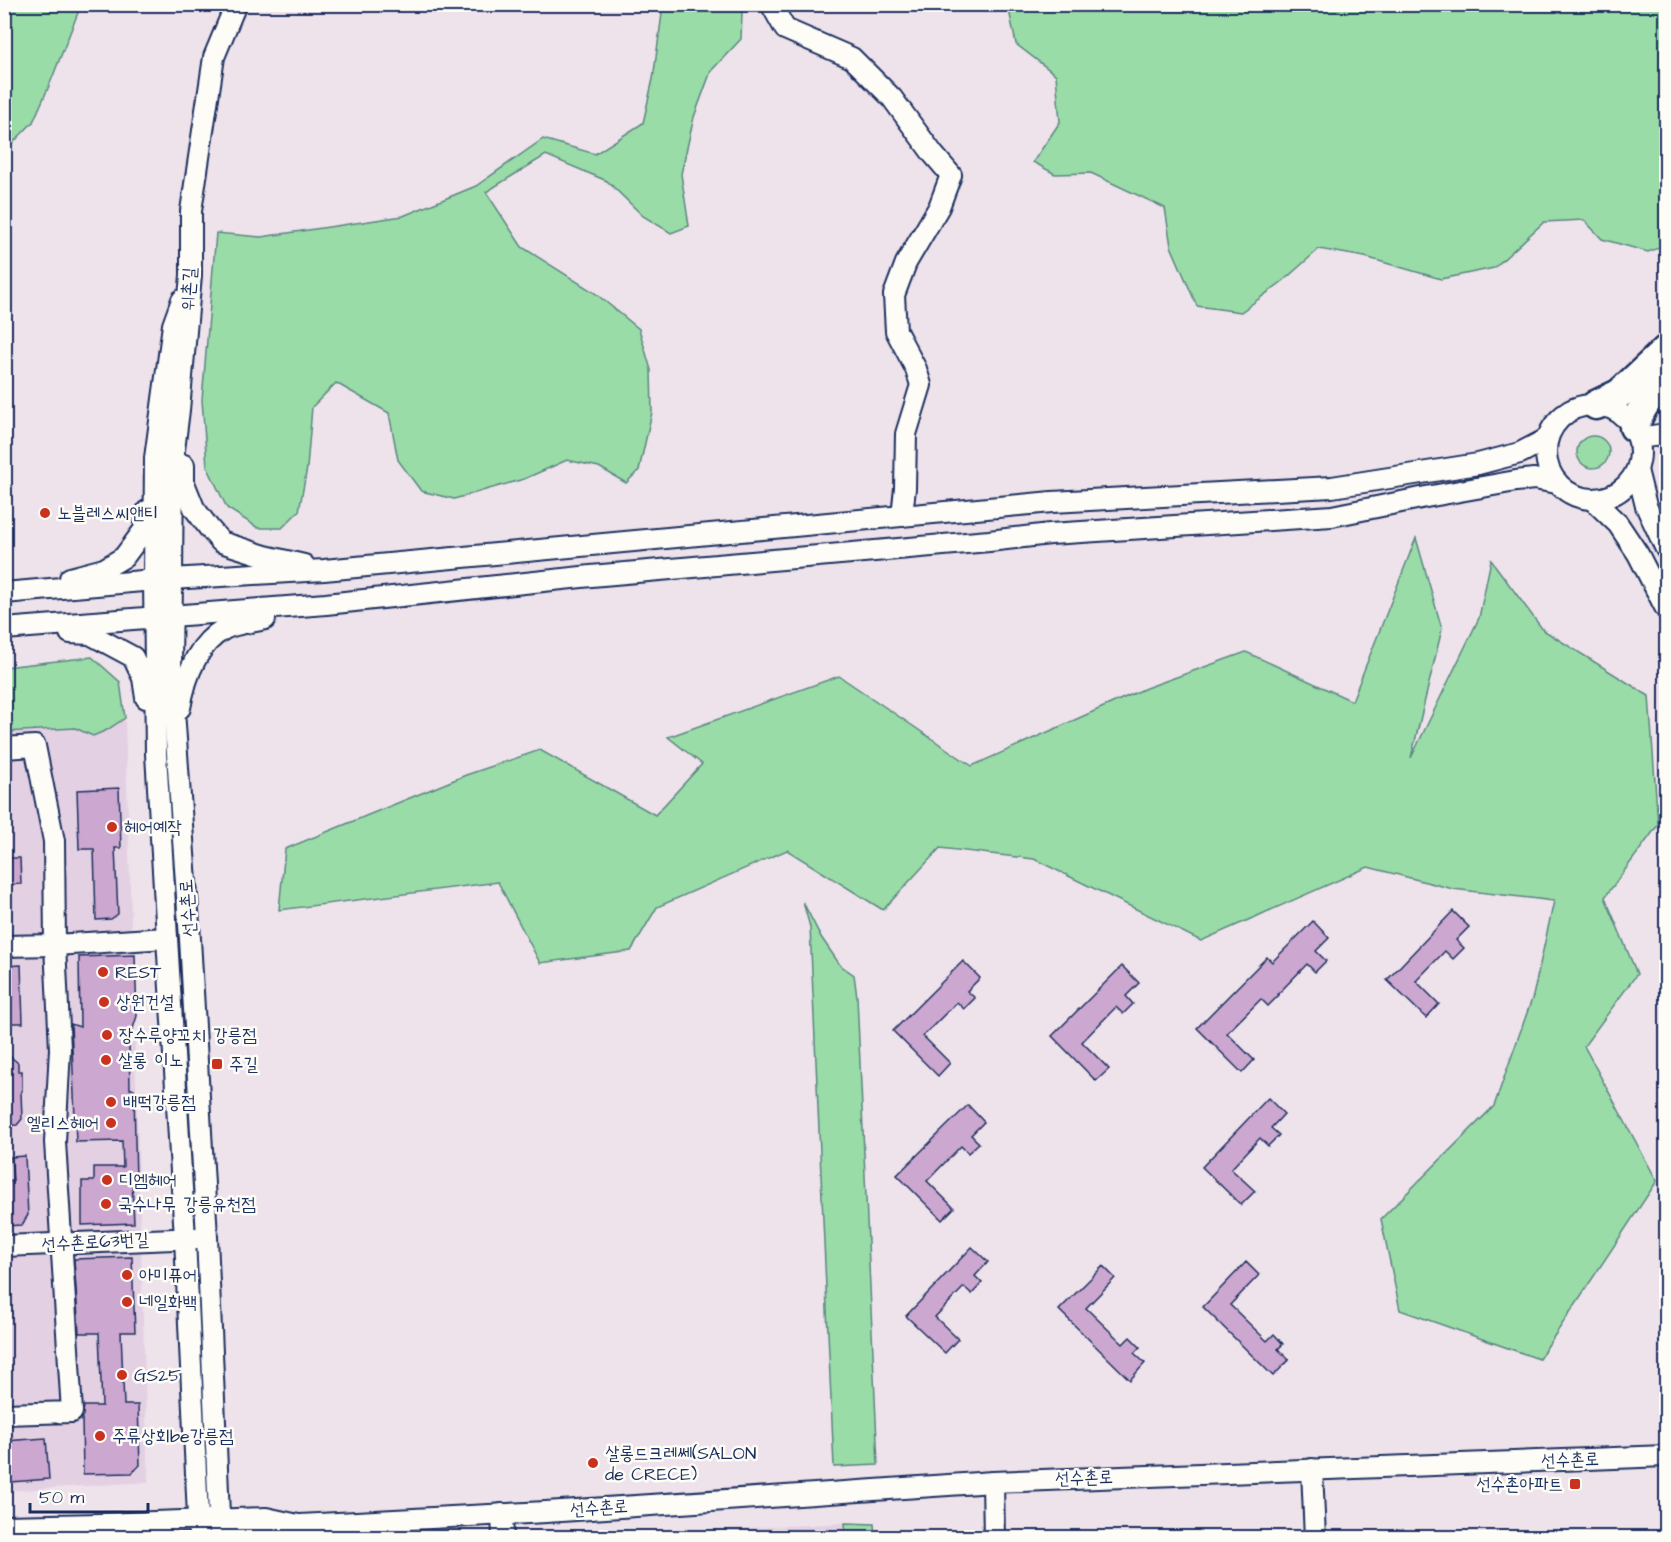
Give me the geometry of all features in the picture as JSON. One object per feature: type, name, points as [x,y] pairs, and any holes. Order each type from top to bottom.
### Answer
[{"type":"highway","points":[[1596,405],[1619,394],[1666,350]]},
{"type":"highway","points":[[1636,433],[1642,408],[1653,394],[1666,384]]},
{"type":"street","name":"위촌길","points":[[163,580],[191,275],[190,211],[214,57],[236,4]]},
{"type":"street","points":[[771,4],[785,29],[852,58],[892,98],[951,175],[939,207],[906,263],[894,295],[896,331],[916,369],[921,385],[906,434],[902,516]]},
{"type":"street","points":[[8,593],[104,569],[124,557],[144,530],[173,325],[191,275]]},
{"type":"street","points":[[1588,404],[1603,405],[1616,410],[1627,419],[1636,433],[1640,455],[1637,470],[1630,482],[1619,491],[1606,497],[1582,498],[1573,495],[1557,483],[1551,473],[1547,462],[1547,439],[1553,426],[1562,415],[1574,408],[1588,404]]},
{"type":"street","points":[[179,410],[184,483],[194,508],[221,542],[265,556],[324,570]]},
{"type":"street","points":[[1636,433],[1666,434]]},
{"type":"street","points":[[8,593],[324,570],[1052,502],[1332,487],[1478,464],[1520,453],[1547,439]]},
{"type":"street","points":[[156,458],[163,580]]},
{"type":"street","points":[[1637,470],[1646,506],[1666,549]]},
{"type":"street","points":[[12,629],[326,604],[591,576],[989,542],[1050,534],[1332,516],[1534,479],[1557,483]]},
{"type":"street","points":[[1592,499],[1618,524],[1632,544],[1666,609]]},
{"type":"street","name":"선수촌로","points":[[163,580],[164,617],[156,754],[185,1238],[199,1529],[220,1531],[266,1518],[300,1525],[993,1482],[1666,1456]]},
{"type":"street","points":[[176,731],[183,691],[202,647],[225,629],[326,604]]},
{"type":"street","name":"선수촌로","points":[[164,617],[171,668],[190,939],[207,1237],[220,1531]]},
{"type":"street","points":[[12,629],[90,634],[133,657],[143,678],[156,754]]},
{"type":"street","points":[[4,748],[35,746],[54,841],[55,945],[60,1049],[55,1142],[72,1412],[4,1414]]},
{"type":"street","points":[[4,946],[167,938]]},
{"type":"street","name":"선수촌로63번길","points":[[4,1246],[207,1237]]},
{"type":"street","points":[[1312,1469],[1315,1538]]},
{"type":"street","points":[[993,1482],[994,1538]]},
{"type":"street","points":[[502,1514],[503,1538]]},
{"type":"street","points":[[4,1526],[100,1524],[199,1529]]},
{"type":"shaded area","points":[[125,718],[148,1482],[5,1491],[5,729]]},
{"type":"shaded area","points":[[845,1523],[846,1538],[555,1538]]},
{"type":"green space","points":[[5,4],[81,5],[33,122],[5,151]]},
{"type":"green space","points":[[648,5],[733,5],[742,12],[741,39],[711,71],[694,117],[681,174],[689,226],[671,233],[643,216],[607,181],[546,155],[486,192],[522,247],[595,293],[639,329],[651,370],[652,412],[639,470],[626,483],[599,467],[567,460],[524,479],[454,499],[421,491],[398,460],[389,413],[336,383],[312,407],[307,468],[299,511],[282,528],[258,528],[227,508],[207,466],[202,400],[216,233],[261,237],[403,216],[476,186],[543,139],[595,154],[643,123],[653,79],[662,14]]},
{"type":"green space","points":[[1008,5],[1666,5],[1666,245],[1648,252],[1602,239],[1584,220],[1544,222],[1494,268],[1441,279],[1365,257],[1319,249],[1283,281],[1241,312],[1197,306],[1171,246],[1165,208],[1091,173],[1055,174],[1033,162],[1060,122],[1056,75],[1016,44]]},
{"type":"green space","points":[[1593,436],[1605,440],[1609,452],[1605,464],[1593,468],[1581,464],[1577,452],[1581,440]]},
{"type":"green space","points":[[1416,538],[1442,629],[1411,758],[1479,618],[1491,560],[1543,630],[1649,696],[1658,825],[1605,897],[1637,974],[1584,1046],[1657,1181],[1539,1359],[1400,1310],[1381,1219],[1494,1106],[1533,996],[1554,901],[1453,889],[1368,867],[1201,941],[1034,859],[940,848],[883,910],[787,850],[657,907],[631,951],[540,963],[498,882],[279,910],[285,849],[466,775],[540,750],[655,815],[702,764],[668,737],[839,676],[972,766],[1146,688],[1246,652],[1352,701]]},
{"type":"green space","points":[[92,657],[120,682],[125,718],[93,736],[75,728],[5,732],[5,667]]},
{"type":"green space","points":[[803,902],[821,937],[840,965],[854,975],[857,997],[878,1465],[834,1467],[810,927]]},
{"type":"green space","points":[[845,1523],[874,1524],[875,1537],[846,1537]]},
{"type":"building","points":[[119,788],[121,848],[115,848],[118,914],[111,919],[96,920],[94,849],[79,849],[77,790]]},
{"type":"building","points":[[4,858],[20,858],[21,884],[4,885]]},
{"type":"building","points":[[1453,911],[1469,927],[1456,940],[1464,948],[1453,959],[1445,951],[1416,981],[1439,1004],[1426,1018],[1387,980]]},
{"type":"building","points":[[1313,921],[1329,938],[1316,951],[1326,961],[1315,972],[1307,964],[1268,1006],[1261,999],[1227,1033],[1254,1060],[1242,1073],[1197,1028],[1267,957],[1272,962]]},
{"type":"building","points":[[135,955],[137,1016],[129,1041],[130,1089],[134,1089],[136,1179],[132,1179],[134,1223],[82,1225],[82,1181],[94,1181],[94,1167],[123,1167],[122,1141],[76,1142],[71,1024],[80,1027],[79,957]]},
{"type":"building","points":[[963,961],[980,978],[967,991],[975,998],[964,1009],[957,1002],[923,1036],[950,1063],[938,1076],[893,1031]]},
{"type":"building","points":[[21,965],[23,1023],[4,1023],[4,966]]},
{"type":"building","points":[[1122,966],[1139,983],[1126,996],[1133,1004],[1123,1014],[1116,1007],[1082,1042],[1109,1069],[1096,1081],[1052,1036]]},
{"type":"building","points":[[4,1051],[18,1063],[18,1071],[22,1071],[22,1119],[17,1125],[4,1126]]},
{"type":"building","points":[[1268,1098],[1284,1114],[1271,1128],[1279,1135],[1268,1146],[1260,1138],[1231,1169],[1255,1191],[1241,1205],[1202,1167]]},
{"type":"building","points":[[968,1105],[984,1122],[971,1135],[979,1143],[968,1153],[961,1146],[927,1181],[954,1208],[942,1220],[897,1175]]},
{"type":"building","points":[[25,1156],[28,1215],[22,1225],[4,1226],[4,1182],[13,1181],[11,1157]]},
{"type":"building","points":[[972,1247],[988,1262],[975,1276],[982,1283],[972,1294],[964,1287],[935,1317],[958,1339],[945,1353],[906,1316]]},
{"type":"building","points":[[132,1257],[135,1332],[121,1332],[124,1405],[138,1405],[140,1465],[132,1473],[83,1474],[82,1419],[84,1406],[102,1406],[99,1333],[79,1333],[74,1259]]},
{"type":"building","points":[[1246,1262],[1259,1275],[1230,1305],[1267,1341],[1274,1334],[1283,1344],[1278,1349],[1289,1360],[1273,1376],[1203,1307]]},
{"type":"building","points":[[1103,1266],[1115,1278],[1086,1308],[1123,1344],[1130,1337],[1140,1347],[1134,1353],[1145,1363],[1130,1380],[1059,1310]]},
{"type":"building","points":[[46,1438],[49,1479],[11,1482],[10,1467],[6,1467],[4,1441]]},
{"type":"place","name":"노블레스씨앤티","points":[[45,513]]},
{"type":"place","name":"헤어예작","points":[[112,827]]},
{"type":"place","name":"REST","points":[[103,972]]},
{"type":"place","name":"상원건설","points":[[104,1002]]},
{"type":"place","name":"장수루양꼬치 강릉점","points":[[107,1035]]},
{"type":"place","name":"살롱 이노","points":[[106,1060]]},
{"type":"place","name":"주길","points":[[217,1064]]},
{"type":"place","name":"배떡강릉점","points":[[111,1102]]},
{"type":"place","name":"엘리스헤어","points":[[111,1123]]},
{"type":"place","name":"디엠헤어","points":[[107,1180]]},
{"type":"place","name":"국수나무 강릉유천점","points":[[106,1204]]},
{"type":"place","name":"아미퓨어","points":[[127,1275]]},
{"type":"place","name":"네일화백","points":[[127,1302]]},
{"type":"place","name":"GS25","points":[[122,1375]]},
{"type":"place","name":"주류상회be강릉점","points":[[100,1436]]},
{"type":"place","name":"살롱드크레쎄(SALON de CRECE)","points":[[593,1463]]},
{"type":"place","name":"선수촌아파트","points":[[1575,1484]]}]
